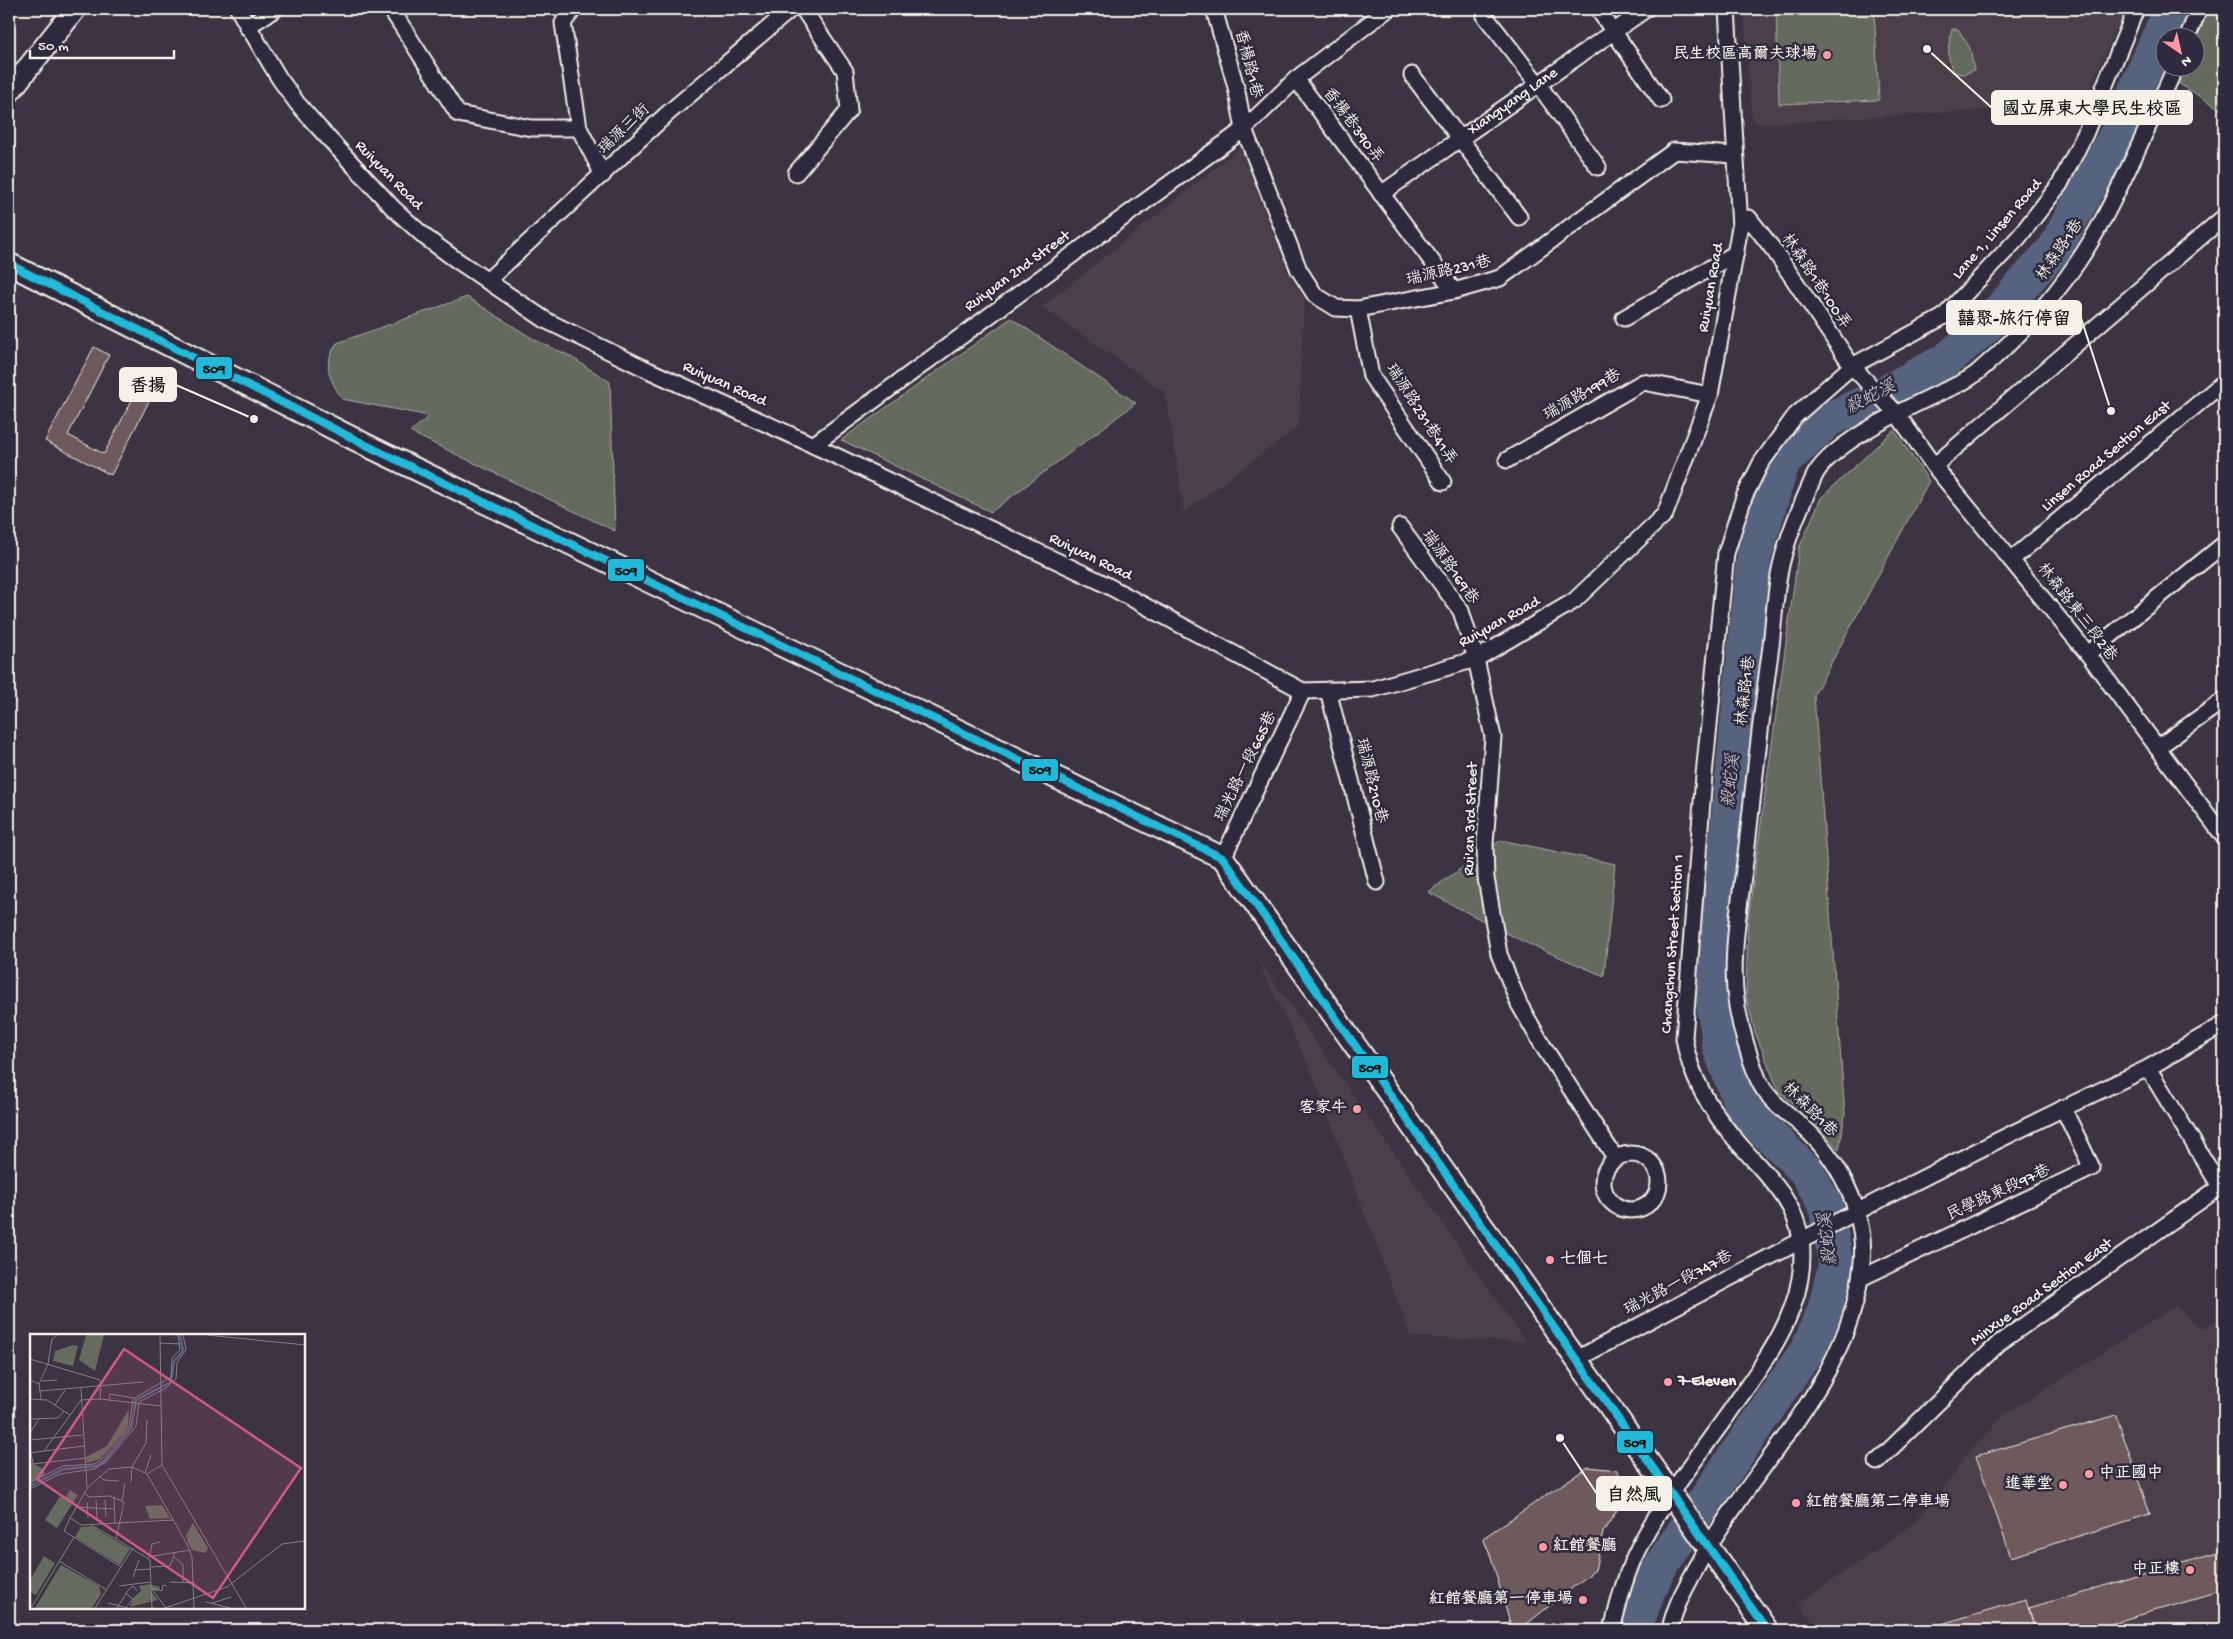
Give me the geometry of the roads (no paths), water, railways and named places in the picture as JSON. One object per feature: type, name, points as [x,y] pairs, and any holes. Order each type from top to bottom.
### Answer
[{"type":"street","points":[[9,92],[75,9]]},
{"type":"street","name":"Ruiyuan Road","points":[[238,9],[279,78],[297,103],[393,208],[425,236],[546,321],[1099,581],[1303,691],[1373,689],[1476,659],[1574,601],[1665,514],[1710,395],[1740,227],[1735,154]]},
{"type":"street","points":[[247,27],[275,9]]},
{"type":"street","points":[[391,9],[458,114],[531,128],[579,128]]},
{"type":"street","points":[[574,9],[564,23],[579,128],[603,175]]},
{"type":"street","name":"瑞源三街","points":[[487,281],[667,114],[791,9]]},
{"type":"street","points":[[796,173],[849,110],[845,71],[803,9]]},
{"type":"street","name":"香楊路1巷","points":[[1214,9],[1236,87],[1244,129]]},
{"type":"street","points":[[1244,129],[1296,79],[1388,9]]},
{"type":"street","points":[[1598,9],[1661,100]]},
{"type":"street","name":"Xiangyang Lane","points":[[1381,194],[1646,9]]},
{"type":"street","points":[[1727,9],[1735,154]]},
{"type":"street","name":"Lane 1, Linsen Road","points":[[1852,366],[1944,317],[2025,229],[2060,184],[2085,134],[2136,9]]},
{"type":"street","points":[[2192,28],[2199,9]]},
{"type":"street","points":[[1485,16],[1538,84],[1598,167]]},
{"type":"street","points":[[1412,75],[1519,217]]},
{"type":"street","name":"林森路1巷","points":[[1670,1630],[1672,1618],[1682,1594],[1708,1547],[1734,1506],[1820,1386],[1848,1331],[1860,1278],[1863,1250],[1858,1212],[1842,1178],[1817,1140],[1772,1101],[1762,1087],[1749,1054],[1739,1019],[1735,988],[1736,951],[1781,566],[1816,471],[1836,450],[1897,414],[1974,376],[2007,346],[2046,303],[2077,264],[2105,217],[2170,78]]},
{"type":"street","name":"香揚巷390弄","points":[[1296,79],[1454,291]]},
{"type":"street","name":"瑞源路231巷","points":[[1244,129],[1299,270],[1315,295],[1336,308],[1358,308],[1454,291],[1500,278],[1674,151],[1735,154]]},
{"type":"street","name":"Ruiyuan 2nd Street","points":[[813,445],[1244,129]]},
{"type":"street","points":[[1934,466],[2224,216]]},
{"type":"street","name":"林森路1巷100弄","points":[[1749,218],[1776,253],[1852,366],[1897,414]]},
{"type":"street","points":[[1624,318],[1736,253]]},
{"type":"street","points":[[9,264],[372,448],[1223,858],[1574,1360],[1767,1630]]},
{"type":"street","name":"瑞源路231巷41弄","points":[[1358,308],[1370,376],[1443,482]]},
{"type":"street","name":"Changchun Street Section 1","points":[[1612,1630],[1628,1572],[1640,1545],[1671,1494],[1772,1351],[1788,1322],[1797,1294],[1801,1240],[1788,1201],[1740,1145],[1714,1111],[1694,1078],[1686,1056],[1684,1038],[1704,775],[1726,553],[1744,497],[1761,463],[1796,416],[1852,366]]},
{"type":"street","name":"瑞源路199巷","points":[[1508,460],[1643,382],[1710,395]]},
{"type":"street","name":"Linsen Road Section East","points":[[2011,560],[2224,382]]},
{"type":"street","name":"林森路東三段2巷","points":[[1897,414],[1934,466],[2088,654],[2224,837]]},
{"type":"street","name":"瑞源路169巷","points":[[1400,527],[1461,611],[1476,659]]},
{"type":"street","points":[[2088,654],[2224,544]]},
{"type":"street","name":"Rui'an 3rd Street","points":[[1476,659],[1493,737],[1485,844],[1486,878],[1499,954],[1519,1004],[1543,1046],[1616,1159]]},
{"type":"street","name":"瑞源路210巷","points":[[1328,690],[1377,882]]},
{"type":"street","name":"瑞光路一段665巷","points":[[1223,858],[1303,691]]},
{"type":"street","points":[[2157,748],[2224,700]]},
{"type":"street","points":[[1858,1212],[2063,1108],[2148,1068],[2224,1024]]},
{"type":"street","name":"Minxue Road Section East","points":[[1877,1462],[1999,1343],[2223,1188],[2148,1068]]},
{"type":"street","name":"民學路東段97巷","points":[[1860,1278],[2092,1168],[2063,1108]]},
{"type":"street","name":"瑞光路一段747巷","points":[[1574,1360],[1801,1240],[1858,1212]]},
{"type":"waterway","name":"殺蛇溪","points":[[1636,1630],[1635,1625],[1656,1573],[1808,1349],[1824,1312],[1836,1264],[1826,1206],[1806,1171],[1743,1109],[1720,1048],[1712,991],[1754,556],[1782,463],[1828,420],[1879,396],[1945,361],[1985,327],[2055,248],[2115,138],[2171,9]]},
{"type":"place","name":"國立屏東大學民生校區","points":[[1927,49]]},
{"type":"place","name":"民生校區高爾夫球場","points":[[1827,55]]},
{"type":"place","name":"囍聚-旅行停留","points":[[2111,411]]},
{"type":"place","name":"香揚","points":[[254,419]]},
{"type":"place","name":"客家牛","points":[[1357,1109]]},
{"type":"place","name":"七個七","points":[[1550,1260]]},
{"type":"place","name":"7-Eleven","points":[[1668,1382]]},
{"type":"place","name":"自然風","points":[[1560,1438]]},
{"type":"place","name":"中正國中","points":[[2089,1474]]},
{"type":"place","name":"進華堂","points":[[2063,1485]]},
{"type":"place","name":"紅館餐廳第二停車場","points":[[1796,1503]]},
{"type":"place","name":"紅館餐廳","points":[[1543,1547]]},
{"type":"place","name":"中正樓","points":[[2190,1570]]},
{"type":"place","name":"紅館餐廳第一停車場","points":[[1583,1600]]}]
